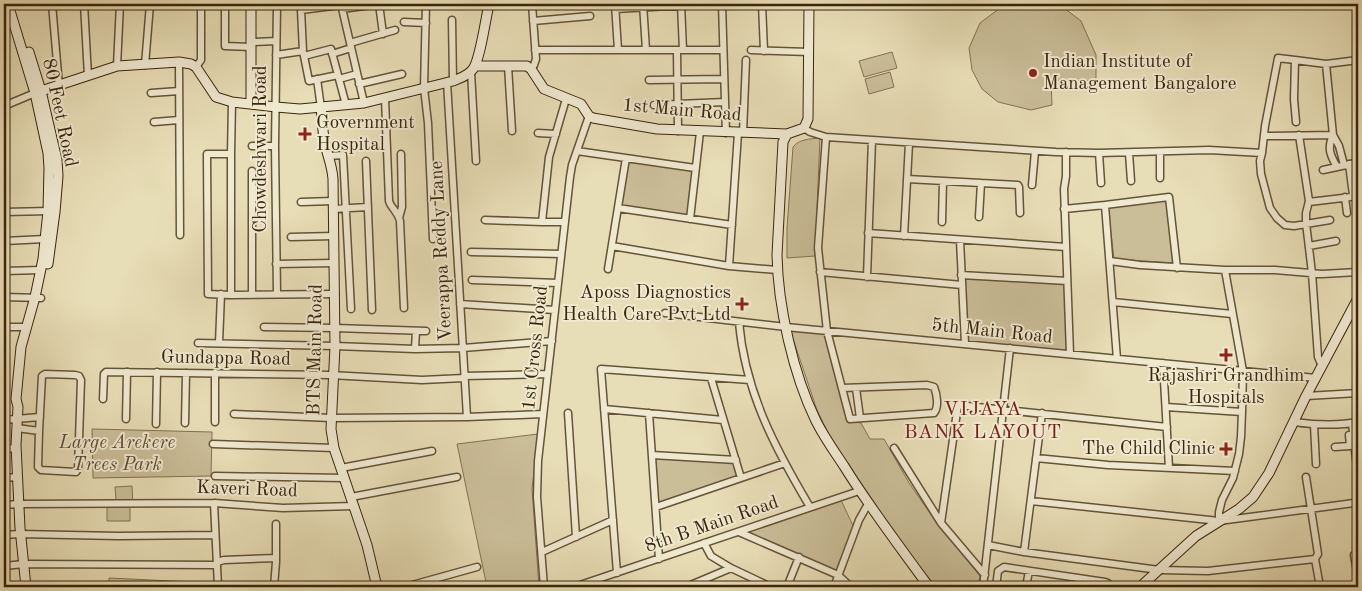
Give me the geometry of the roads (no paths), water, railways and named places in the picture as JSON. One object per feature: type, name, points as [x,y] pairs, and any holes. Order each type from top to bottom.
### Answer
[{"type":"street","name":"80 Feet Road","points":[[8,4],[38,92]]},
{"type":"street","name":"80 Feet Road","points":[[14,4],[38,92],[53,165],[58,176],[45,239],[38,297],[22,383],[22,400],[18,407]]},
{"type":"street","points":[[52,4],[59,86]]},
{"type":"street","points":[[84,4],[88,76]]},
{"type":"street","points":[[117,66],[120,4]]},
{"type":"street","points":[[145,64],[150,4]]},
{"type":"street","points":[[196,67],[201,60],[201,4]]},
{"type":"street","points":[[225,4],[225,46],[276,41]]},
{"type":"street","points":[[251,4],[251,104]]},
{"type":"street","name":"Chowdeshwari Road","points":[[276,4],[276,294]]},
{"type":"street","points":[[357,74],[309,80],[304,54],[301,10],[313,6],[379,4],[382,34]]},
{"type":"street","points":[[426,4],[424,88],[428,123],[433,239]]},
{"type":"street","points":[[476,161],[473,69],[489,4]]},
{"type":"street","points":[[4,106],[38,92],[117,66],[179,62],[196,67],[216,97],[232,102],[300,109],[364,103],[450,82],[463,77],[473,69],[508,66],[524,66],[531,69],[535,62],[532,4]]},
{"type":"street","points":[[678,131],[681,4]]},
{"type":"street","points":[[618,50],[615,6],[706,4]]},
{"type":"street","points":[[722,4],[726,132]]},
{"type":"street","points":[[762,4],[764,51]]},
{"type":"street","points":[[809,4],[809,111],[807,124],[804,128],[787,134],[784,142],[777,235],[777,270],[786,327],[800,378],[816,420],[824,435],[868,504],[930,587]]},
{"type":"street","points":[[643,5],[646,50]]},
{"type":"street","points":[[341,6],[364,103]]},
{"type":"street","points":[[533,21],[590,16]]},
{"type":"street","name":"Veerappa Reddy Lane","points":[[452,20],[450,82],[466,417]]},
{"type":"street","points":[[404,22],[426,23]]},
{"type":"street","points":[[332,54],[395,30]]},
{"type":"street","points":[[276,55],[304,54],[331,49],[346,105]]},
{"type":"street","points":[[535,50],[723,50]]},
{"type":"street","points":[[751,50],[809,52]]},
{"type":"street","points":[[1330,220],[1294,226],[1285,225],[1276,218],[1270,208],[1261,174],[1260,161],[1269,100],[1278,58],[1326,64],[1358,60]]},
{"type":"street","points":[[729,266],[746,60]]},
{"type":"street","points":[[1294,60],[1296,122]]},
{"type":"street","points":[[179,62],[180,235]]},
{"type":"street","points":[[1309,202],[1351,197],[1354,192],[1340,146],[1333,135],[1326,64]]},
{"type":"street","points":[[508,66],[512,131]]},
{"type":"street","name":"1st Main Road","points":[[531,69],[544,88],[581,104],[589,116],[593,118],[647,128],[678,131],[787,134]]},
{"type":"street","points":[[360,84],[402,74]]},
{"type":"street","points":[[317,79],[321,108]]},
{"type":"street","points":[[649,80],[724,79]]},
{"type":"street","points":[[151,93],[179,91]]},
{"type":"street","points":[[385,98],[389,201],[399,218]]},
{"type":"street","points":[[542,222],[549,157],[566,98]]},
{"type":"street","points":[[231,295],[232,102]]},
{"type":"street","points":[[654,105],[725,102]]},
{"type":"street","name":"BTS Main Road","points":[[321,108],[324,140],[332,173],[334,236],[335,346],[331,429],[334,448],[366,545],[377,587]]},
{"type":"street","name":"1st Cross Road","points":[[544,587],[537,482],[570,177],[589,116]]},
{"type":"street","points":[[154,122],[180,120]]},
{"type":"street","points":[[804,128],[826,137],[1035,151],[1130,153],[1209,150],[1262,153]]},
{"type":"street","points":[[690,219],[700,132]]},
{"type":"street","points":[[538,133],[556,134]]},
{"type":"street","points":[[1299,135],[1309,202],[1306,223],[1312,273],[1318,357],[1322,366]]},
{"type":"street","points":[[1264,136],[1333,135]]},
{"type":"street","points":[[1333,135],[1328,144],[1337,167]]},
{"type":"street","points":[[826,137],[818,248],[820,272],[828,331],[842,388],[850,419],[934,413],[937,408],[934,387],[927,385],[842,388]]},
{"type":"street","points":[[867,277],[872,140]]},
{"type":"street","points":[[904,236],[909,143]]},
{"type":"street","points":[[252,146],[275,146]]},
{"type":"street","points":[[577,150],[696,168]]},
{"type":"street","points":[[1032,185],[1035,151]]},
{"type":"street","points":[[1066,152],[1064,209],[1070,354]]},
{"type":"street","points":[[1160,152],[1160,178]]},
{"type":"street","points":[[1099,153],[1101,183]]},
{"type":"street","points":[[1130,153],[1130,181]]},
{"type":"street","points":[[231,154],[206,154],[208,294],[334,294]]},
{"type":"street","points":[[400,154],[402,206],[399,218],[404,308]]},
{"type":"street","points":[[329,156],[343,155],[351,309]]},
{"type":"street","points":[[608,270],[626,158]]},
{"type":"street","points":[[366,161],[372,310]]},
{"type":"street","points":[[1323,170],[1358,163]]},
{"type":"street","points":[[252,171],[252,295]]},
{"type":"street","points":[[907,179],[1018,185],[1020,213]]},
{"type":"street","points":[[942,222],[943,181]]},
{"type":"street","points":[[979,217],[981,183]]},
{"type":"street","points":[[1064,209],[1169,197],[1178,268]]},
{"type":"street","points":[[1345,198],[1347,213]]},
{"type":"street","points":[[301,202],[333,205],[346,209],[368,207]]},
{"type":"street","points":[[1105,205],[1117,359]]},
{"type":"street","points":[[618,208],[732,225]]},
{"type":"street","name":"80 Feet Road","points":[[26,587],[20,534],[16,448],[17,384],[21,347],[26,327],[47,271],[52,211]]},
{"type":"street","points":[[4,212],[52,211]]},
{"type":"street","points":[[485,220],[565,222]]},
{"type":"street","points":[[868,233],[1066,247]]},
{"type":"street","points":[[291,237],[334,236]]},
{"type":"street","points":[[4,241],[45,239]]},
{"type":"street","points":[[960,240],[965,344]]},
{"type":"street","points":[[1309,246],[1336,241]]},
{"type":"street","points":[[612,246],[729,266],[777,270]]},
{"type":"street","points":[[471,252],[561,254]]},
{"type":"street","points":[[1110,261],[1178,268],[1275,270],[1322,274],[1358,272]]},
{"type":"street","points":[[276,264],[334,263]]},
{"type":"street","points":[[4,271],[41,270]]},
{"type":"street","points":[[1219,521],[1222,500],[1235,471],[1241,437],[1243,371],[1225,270]]},
{"type":"street","points":[[820,272],[962,286]]},
{"type":"street","points":[[961,275],[1067,281]]},
{"type":"street","points":[[472,280],[558,283]]},
{"type":"street","points":[[218,343],[221,294]]},
{"type":"street","points":[[4,297],[38,297]]},
{"type":"street","points":[[1140,587],[1196,536],[1239,510],[1253,497],[1269,472],[1306,396],[1358,298]]},
{"type":"street","points":[[1112,302],[1232,314]]},
{"type":"street","points":[[460,304],[555,310]]},
{"type":"street","name":"5th Main Road","points":[[666,313],[786,327],[1316,378]]},
{"type":"street","points":[[739,322],[742,350],[750,380],[768,430],[810,508]]},
{"type":"street","points":[[4,327],[26,327]]},
{"type":"street","points":[[264,327],[426,331]]},
{"type":"street","points":[[416,331],[416,349]]},
{"type":"street","points":[[198,343],[416,349],[462,348],[552,341]]},
{"type":"street","points":[[983,587],[1010,348]]},
{"type":"street","points":[[1163,363],[1169,468]]},
{"type":"street","points":[[617,573],[601,369],[750,380]]},
{"type":"street","name":"Gundappa Road","points":[[103,399],[104,374],[106,372],[334,376],[422,380],[548,374]]},
{"type":"street","points":[[126,418],[127,372]]},
{"type":"street","points":[[156,424],[157,372]]},
{"type":"street","points":[[185,423],[186,373]]},
{"type":"street","points":[[45,374],[79,376],[81,382],[77,471],[40,470],[38,466],[39,431],[43,376],[45,374]]},
{"type":"street","points":[[214,422],[215,374]]},
{"type":"street","points":[[711,378],[742,478]]},
{"type":"street","points":[[856,388],[860,418]]},
{"type":"street","points":[[1306,396],[1358,393]]},
{"type":"street","points":[[942,523],[958,405],[1167,427]]},
{"type":"street","points":[[1166,407],[1242,412]]},
{"type":"street","points":[[604,409],[723,420]]},
{"type":"street","points":[[568,413],[576,537]]},
{"type":"street","points":[[649,413],[659,558]]},
{"type":"street","points":[[1024,552],[1042,413]]},
{"type":"street","points":[[234,414],[331,418],[466,417],[544,414]]},
{"type":"street","points":[[17,423],[40,417]]},
{"type":"street","points":[[4,420],[39,431]]},
{"type":"street","points":[[1294,422],[1314,425],[1353,423]]},
{"type":"street","points":[[1334,447],[1350,446],[1353,423]]},
{"type":"street","points":[[1353,423],[1357,468]]},
{"type":"street","points":[[1314,425],[1316,464]]},
{"type":"street","points":[[213,444],[334,448]]},
{"type":"street","points":[[4,449],[16,448]]},
{"type":"street","points":[[894,448],[942,523],[985,575]]},
{"type":"street","points":[[341,468],[432,451]]},
{"type":"street","points":[[652,455],[736,460]]},
{"type":"street","points":[[1036,458],[1108,465],[1235,471]]},
{"type":"street","points":[[656,507],[785,463]]},
{"type":"street","points":[[4,478],[18,476]]},
{"type":"street","points":[[215,476],[344,478]]},
{"type":"street","name":"Kaveri Road","points":[[4,505],[214,503],[283,508],[352,502],[457,477]]},
{"type":"street","points":[[1306,478],[1318,554],[1315,560],[1320,587]]},
{"type":"street","name":"8th B Main Road","points":[[575,587],[859,491]]},
{"type":"street","points":[[1031,501],[1219,521],[1354,503]]},
{"type":"street","points":[[214,503],[218,587]]},
{"type":"street","points":[[834,587],[859,520],[868,504]]},
{"type":"street","points":[[542,552],[613,520]]},
{"type":"street","points":[[274,587],[276,524]]},
{"type":"street","points":[[739,532],[838,575],[851,587]]},
{"type":"street","points":[[4,535],[215,535]]},
{"type":"street","points":[[704,543],[711,556],[731,568],[772,587]]},
{"type":"street","points":[[988,545],[1024,552],[1159,570],[1208,571],[1315,560]]},
{"type":"street","points":[[1358,553],[1354,555],[1358,578]]},
{"type":"street","points":[[787,587],[799,557]]},
{"type":"street","points":[[4,566],[24,564],[217,564],[224,560],[276,558]]},
{"type":"street","points":[[405,587],[477,566]]},
{"type":"street","points":[[996,587],[998,571],[1004,567],[1105,582],[1108,583],[1109,587]]},
{"type":"street","points":[[689,586],[731,568]]},
{"type":"street","points":[[1026,587],[1029,571]]},
{"type":"street","points":[[702,581],[706,587]]},
{"type":"place","name":"Indian Institute of Management Bangalore","points":[[1033,73]]},
{"type":"place","name":"Government Hospital","points":[[305,134]]},
{"type":"place","name":"Aposs Diagnostics Health Care Pvt Ltd","points":[[742,304]]},
{"type":"place","name":"Rajashri Grandhim Hospitals","points":[[1226,355]]},
{"type":"place","name":"The Child Clinic","points":[[1226,449]]},
{"type":"district","name":"VIJAYA BANK LAYOUT","points":[[983,422]]},
{"type":"park label","name":"Large Arekere Trees Park","points":[[117,454]]}]
